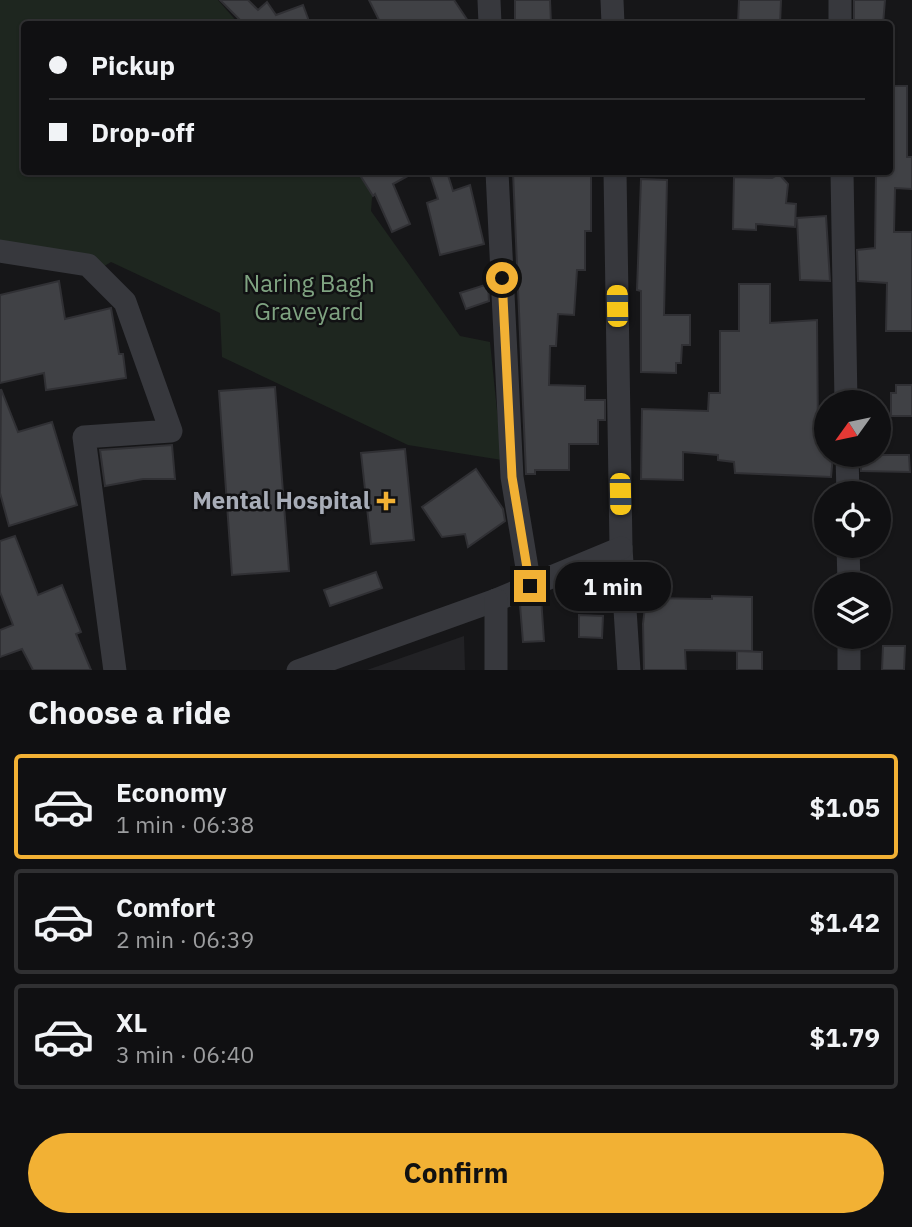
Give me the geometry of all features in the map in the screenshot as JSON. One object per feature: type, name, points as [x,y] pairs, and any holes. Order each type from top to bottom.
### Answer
[{"type":"street","points":[[489,0],[490,21]]},
{"type":"street","points":[[612,0],[612,21]]},
{"type":"street","points":[[840,0],[840,21]]},
{"type":"street","points":[[497,175],[512,477],[530,586]]},
{"type":"street","points":[[615,175],[621,548],[629,670]]},
{"type":"street","points":[[842,175],[846,390]]},
{"type":"street","points":[[0,251],[88,265],[125,302],[171,431],[84,437],[115,670]]},
{"type":"street","points":[[298,670],[496,600],[621,548]]},
{"type":"street","points":[[496,600],[496,670]]},
{"type":"street","points":[[849,649],[849,670]]},
{"type":"shaded area","points":[[464,636],[465,670],[367,670]]},
{"type":"green space","name":"Naring Bagh Graveyard","points":[[0,0],[218,0],[236,21],[21,21],[21,175],[374,175],[371,211],[460,336],[490,342],[502,460],[408,445],[222,357],[220,313],[111,262],[96,271],[0,243]]},
{"type":"building","points":[[220,0],[248,0],[258,10],[267,2],[276,15],[303,5],[309,21],[240,21]]},
{"type":"building","points":[[369,0],[454,0],[468,21],[380,21]]},
{"type":"building","points":[[515,0],[550,0],[551,21],[515,21]]},
{"type":"building","points":[[739,0],[781,0],[780,21],[738,21]]},
{"type":"building","points":[[854,0],[885,0],[883,21],[854,21]]},
{"type":"building","points":[[893,86],[907,86],[907,157],[912,157],[912,189],[895,188],[894,232],[912,232],[912,331],[886,331],[887,283],[858,281],[857,250],[875,248],[876,175],[893,175]]},
{"type":"building","points":[[360,175],[410,175],[393,184],[410,224],[392,232],[375,194],[373,196]]},
{"type":"building","points":[[430,175],[448,175],[453,191],[470,185],[484,244],[440,255],[427,203],[438,199]]},
{"type":"building","points":[[513,175],[591,175],[591,231],[585,231],[585,270],[577,270],[574,315],[558,314],[556,346],[550,346],[549,385],[585,386],[585,400],[605,400],[605,420],[598,420],[598,444],[569,444],[569,470],[535,470],[535,474],[526,474]]},
{"type":"building","points":[[780,175],[788,184],[786,203],[796,204],[795,227],[756,224],[756,230],[733,229],[734,177],[772,178]]},
{"type":"building","points":[[641,179],[667,180],[664,315],[690,315],[690,345],[682,345],[681,363],[676,363],[676,373],[641,372],[641,291],[637,290]]},
{"type":"building","points":[[826,216],[830,281],[800,280],[797,218]]},
{"type":"building","points":[[59,281],[65,319],[111,308],[126,378],[46,390],[44,373],[0,383],[0,295]]},
{"type":"building","points":[[488,284],[489,301],[466,309],[460,293]]},
{"type":"building","points":[[739,284],[770,284],[770,323],[817,320],[814,467],[832,467],[831,477],[735,473],[734,462],[718,460],[718,455],[683,452],[683,480],[641,479],[642,409],[708,411],[709,393],[720,393],[720,331],[739,331]]},
{"type":"building","points":[[896,385],[912,385],[912,416],[891,416],[891,393],[896,393]]},
{"type":"building","points":[[275,387],[289,571],[232,575],[219,391]]},
{"type":"building","points":[[1,389],[18,432],[52,422],[77,505],[9,526],[0,493]]},
{"type":"building","points":[[172,445],[175,479],[143,479],[105,486],[100,450]]},
{"type":"building","points":[[405,449],[414,540],[371,544],[361,453]]},
{"type":"building","points":[[891,455],[909,455],[910,472],[861,471],[861,467],[891,467]]},
{"type":"building","points":[[476,469],[503,509],[505,521],[468,547],[465,534],[442,537],[422,507]]},
{"type":"building","points":[[15,536],[38,595],[62,585],[81,632],[76,634],[91,670],[33,670],[22,649],[0,657],[0,630],[13,625],[0,592],[0,541]]},
{"type":"building","points":[[376,572],[382,588],[330,606],[324,590]]},
{"type":"building","points":[[712,596],[752,597],[752,651],[685,650],[686,670],[644,670],[643,624],[646,598],[712,599]]},
{"type":"building","points":[[541,597],[544,641],[523,642],[520,605]]},
{"type":"building","points":[[579,615],[603,616],[602,638],[579,637]]},
{"type":"building","points":[[905,646],[904,670],[882,670],[883,649]]},
{"type":"building","points":[[737,651],[762,652],[762,670],[737,670]]},
{"type":"place","name":"Mental Hospital","points":[[386,501]]},
{"type":"route","points":[[502,278],[512,477],[530,586]]}]
